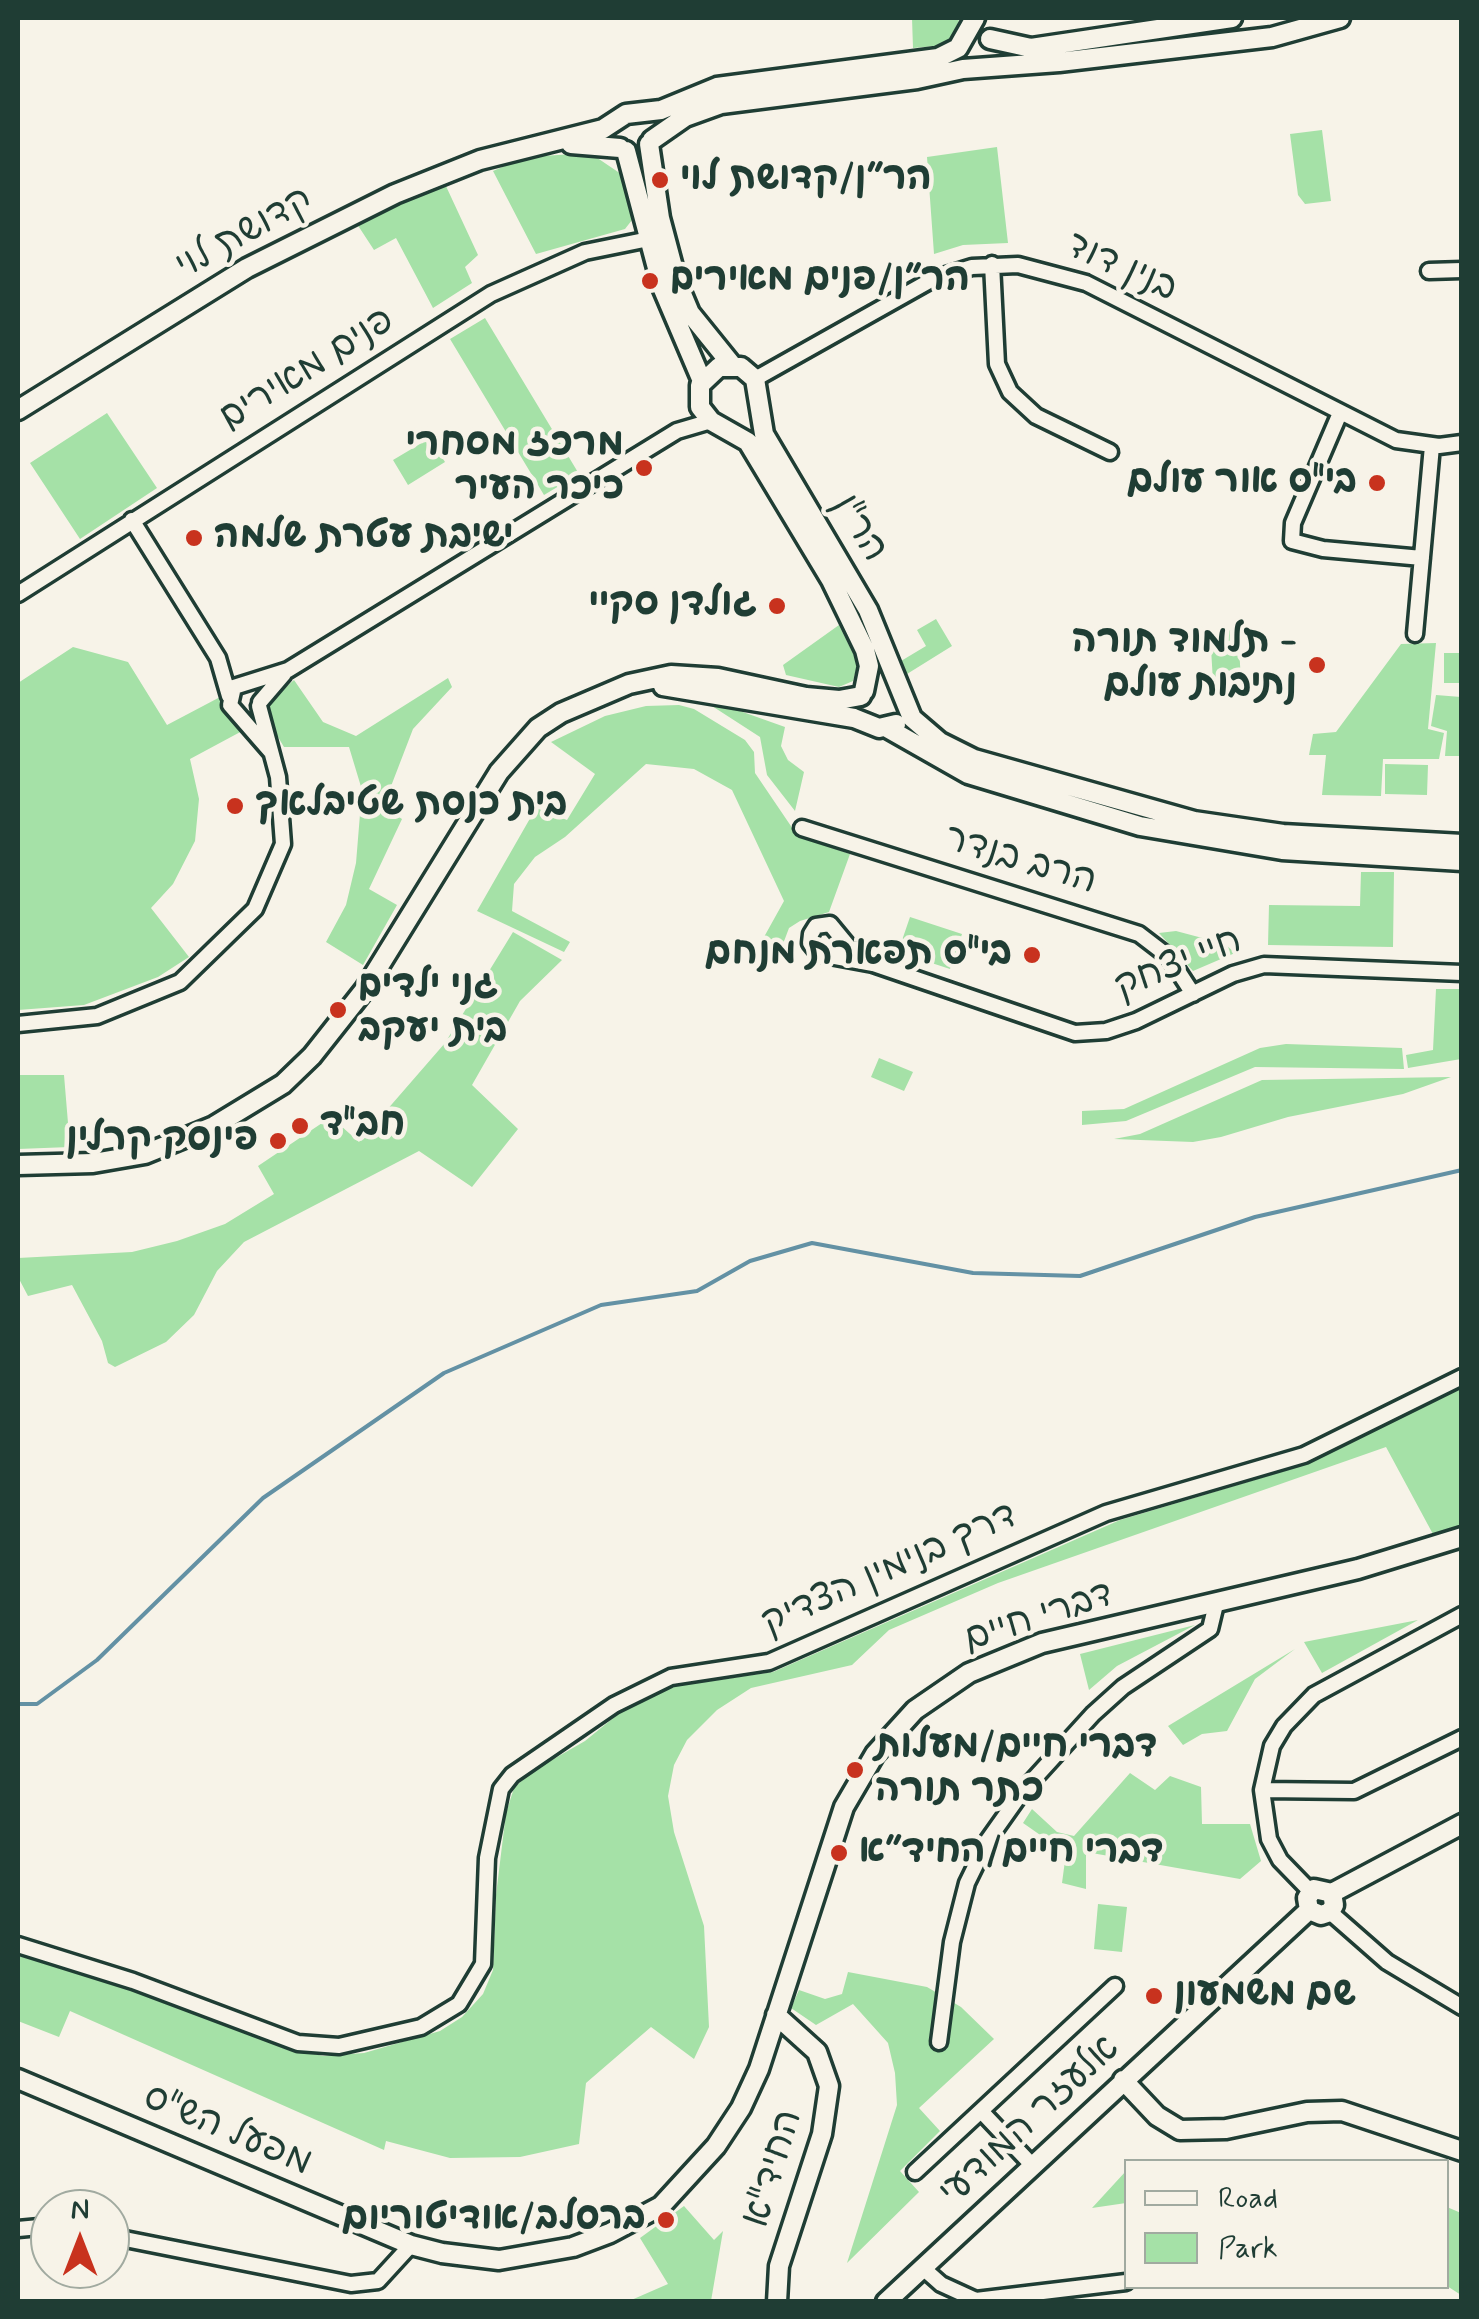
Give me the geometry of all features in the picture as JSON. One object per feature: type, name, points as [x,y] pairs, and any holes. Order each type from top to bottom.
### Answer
[{"type":"street","points":[[230,696],[234,687],[288,670],[677,430],[699,403],[702,381],[662,287],[623,150],[614,138],[616,122],[626,114],[661,110],[717,87],[927,60],[977,32],[1031,48],[1232,18]]},
{"type":"street","points":[[623,150],[642,151],[685,117],[722,104],[917,80],[978,67],[1272,37],[1340,18]]},
{"type":"street","points":[[977,32],[961,59],[978,67]]},
{"type":"street","points":[[977,32],[994,54],[978,67]]},
{"type":"street","points":[[638,114],[649,121],[657,202],[676,282],[690,314],[732,366],[756,379],[759,405],[743,424],[677,430]]},
{"type":"street","name":"קדושת לוי","points":[[18,410],[295,241],[395,194],[521,147],[616,122]]},
{"type":"street","name":"קדושת לוי","points":[[521,147],[562,144],[623,150]]},
{"type":"street","name":"פנים מאירים","points":[[18,594],[491,294],[585,252],[649,238]]},
{"type":"street","points":[[992,264],[998,364],[1010,392],[1036,416],[1110,452]]},
{"type":"street","name":"בנין דוד","points":[[756,379],[915,287],[952,272],[992,264],[1031,266],[1086,283],[1396,440],[1432,446],[1462,443]]},
{"type":"street","points":[[1429,271],[1462,270]]},
{"type":"street","points":[[702,381],[715,369],[732,366]]},
{"type":"street","points":[[699,403],[717,424]]},
{"type":"street","name":"הר\"ן","points":[[759,405],[764,434],[861,597],[901,688]]},
{"type":"street","points":[[1340,413],[1293,523],[1292,541],[1323,549],[1422,558]]},
{"type":"street","name":"הר\"ן","points":[[717,424],[748,442],[852,618],[869,666],[862,694]]},
{"type":"street","points":[[1415,634],[1432,446]]},
{"type":"street","points":[[132,520],[218,658],[230,705],[242,714],[270,752]]},
{"type":"street","points":[[18,1024],[97,1016],[180,982],[255,909],[282,844],[278,776],[259,691],[218,658]]},
{"type":"street","points":[[242,714],[260,704],[288,670]]},
{"type":"street","points":[[18,1165],[93,1163],[144,1154],[214,1126],[282,1084],[312,1056],[366,989],[518,748],[550,720],[593,697],[641,680],[689,675],[839,700],[862,694],[882,680],[901,688],[919,726],[964,755],[1144,810],[1284,834],[1462,844]]},
{"type":"street","points":[[593,697],[640,688],[688,688],[879,726],[900,721],[907,707]]},
{"type":"street","points":[[862,694],[862,716],[968,774],[1140,826],[1282,850],[1462,861]]},
{"type":"street","name":"הרב בנדר","points":[[802,828],[1139,934],[1169,957],[1193,994]]},
{"type":"street","points":[[826,923],[838,929],[842,938],[833,954],[815,951],[810,934],[826,923]]},
{"type":"street","name":"חיי יצחק","points":[[842,938],[873,964]]},
{"type":"street","name":"חיי יצחק","points":[[833,954],[1076,1032],[1106,1031],[1248,968],[1282,963],[1462,973]]},
{"type":"street","name":"דרך בנימין הצדיק","points":[[18,1945],[100,1970],[298,2043],[339,2046],[422,2027],[459,2004],[483,1964],[488,1858],[495,1804],[502,1789],[512,1775],[614,1705],[671,1677],[769,1662],[1106,1513],[1304,1456],[1462,1377]]},
{"type":"street","name":"דברי חיים","points":[[411,2245],[476,2258],[537,2255],[610,2234],[661,2206],[716,2146],[741,2108],[776,2015],[844,1807],[894,1730],[941,1690],[1009,1655],[1085,1631],[1216,1604],[1462,1537]]},
{"type":"street","points":[[940,2042],[952,1942],[968,1883],[988,1840],[1022,1792],[1092,1714],[1122,1687],[1210,1629],[1216,1604]]},
{"type":"street","points":[[1462,1615],[1305,1703],[1272,1746],[1262,1790],[1270,1839],[1280,1860],[1310,1900],[1322,1888],[1331,1903],[1387,1962],[1462,2007]]},
{"type":"street","points":[[1262,1790],[1354,1791],[1462,1738]]},
{"type":"street","points":[[1331,1903],[1462,1824]]},
{"type":"street","name":"אלעזר המודעי","points":[[886,2302],[1310,1900]]},
{"type":"street","points":[[915,2172],[1116,1986]]},
{"type":"street","name":"החיד\"א","points":[[776,2015],[817,2052],[829,2086],[822,2134],[779,2266],[777,2302]]},
{"type":"street","name":"מפעל הש\"ס","points":[[18,2079],[411,2245]]},
{"type":"street","points":[[1123,2080],[1157,2116],[1180,2130],[1226,2129],[1307,2112],[1342,2110],[1462,2151]]},
{"type":"street","points":[[981,2111],[1032,2166]]},
{"type":"street","points":[[130,2240],[352,2284],[378,2281],[411,2245]]},
{"type":"street","points":[[923,2268],[941,2284],[976,2300],[1124,2282]]},
{"type":"green space","points":[[912,18],[959,18],[957,37],[947,45],[913,48]]},
{"type":"green space","points":[[1322,130],[1331,201],[1305,204],[1298,195],[1290,134]]},
{"type":"green space","points":[[997,147],[1008,243],[963,245],[934,254],[927,157]]},
{"type":"green space","points":[[590,153],[621,174],[632,220],[625,229],[536,254],[493,171],[526,157]]},
{"type":"green space","points":[[445,184],[478,255],[465,267],[472,283],[433,308],[396,238],[374,250],[357,224]]},
{"type":"green space","points":[[485,318],[579,474],[544,495],[450,339]]},
{"type":"green space","points":[[107,413],[157,488],[80,539],[30,463]]},
{"type":"green space","points":[[430,438],[445,462],[408,485],[393,460]]},
{"type":"green space","points":[[936,619],[952,646],[907,674],[901,661],[926,646],[917,630]]},
{"type":"green space","points":[[839,625],[858,663],[853,681],[839,687],[786,675],[783,665]]},
{"type":"green space","points":[[1238,630],[1241,681],[1213,682],[1210,631]]},
{"type":"green space","points":[[1436,643],[1428,729],[1444,733],[1439,759],[1383,759],[1381,796],[1322,795],[1326,755],[1309,755],[1313,734],[1336,732],[1401,644]]},
{"type":"green space","points":[[73,647],[128,662],[167,725],[222,696],[226,712],[244,730],[190,759],[199,799],[195,841],[173,884],[151,908],[189,957],[158,977],[84,1005],[18,1010],[18,683]]},
{"type":"green space","points":[[1444,653],[1461,653],[1461,683],[1444,683]]},
{"type":"green space","points":[[448,678],[452,687],[413,729],[383,807],[402,819],[369,889],[397,905],[363,965],[326,942],[346,905],[356,863],[362,790],[349,747],[284,747],[269,722],[268,703],[294,680],[323,722],[356,736]]},
{"type":"green space","points":[[695,695],[785,727],[781,746],[788,760],[804,772],[795,811],[767,775],[760,737]]},
{"type":"green space","points":[[1436,695],[1461,697],[1461,756],[1445,756],[1447,731],[1431,726]]},
{"type":"green space","points":[[679,705],[694,709],[745,740],[754,752],[755,773],[797,835],[850,854],[829,912],[789,928],[783,944],[764,937],[784,901],[732,790],[694,769],[646,764],[565,837],[535,857],[514,884],[512,911],[570,942],[564,952],[477,911],[536,808],[567,820],[595,774],[551,742],[605,716],[646,706]]},
{"type":"green space","points":[[1385,764],[1428,765],[1427,795],[1385,794]]},
{"type":"green space","points":[[1361,872],[1394,872],[1393,947],[1268,945],[1269,905],[1360,906]]},
{"type":"green space","points":[[910,917],[962,934],[950,969],[898,952]]},
{"type":"green space","points":[[1176,931],[1225,944],[1235,953],[1193,971],[1159,933]]},
{"type":"green space","points":[[513,932],[562,960],[520,1001],[472,1085],[518,1129],[472,1187],[419,1151],[244,1242],[217,1271],[194,1315],[166,1342],[115,1367],[108,1363],[102,1341],[72,1285],[28,1296],[18,1277],[18,1258],[132,1252],[177,1241],[225,1224],[274,1194],[258,1166],[331,1117],[359,1142],[445,1043]]},
{"type":"green space","points":[[1436,989],[1461,989],[1461,1059],[1408,1068],[1406,1055],[1433,1050]]},
{"type":"green space","points":[[1286,1044],[1402,1048],[1404,1069],[1255,1067],[1126,1121],[1082,1125],[1082,1111],[1124,1109],[1260,1048]]},
{"type":"green space","points":[[879,1058],[913,1072],[904,1091],[871,1077]]},
{"type":"green space","points":[[18,1075],[64,1075],[70,1147],[18,1149]]},
{"type":"green space","points":[[1451,1077],[1403,1094],[1288,1117],[1221,1137],[1193,1142],[1114,1139],[1140,1134],[1262,1080]]},
{"type":"green space","points":[[1461,1387],[1461,1525],[1434,1536],[1386,1447],[998,1583],[889,1630],[852,1665],[751,1688],[717,1710],[687,1740],[674,1765],[668,1796],[674,1832],[704,1926],[709,2027],[694,2059],[651,2027],[586,2083],[579,2144],[520,2157],[450,2158],[386,2141],[384,2150],[70,2011],[59,2037],[18,2021],[18,1956],[54,1962],[290,2048],[323,2056],[364,2053],[440,2031],[462,2017],[483,1994],[493,1970],[496,1895],[506,1813],[514,1788],[531,1772],[585,1741],[623,1710],[663,1688],[773,1672],[1120,1520],[1301,1466]]},
{"type":"green space","points":[[1418,1620],[1322,1673],[1304,1642]]},
{"type":"green space","points":[[1195,1625],[1117,1666],[1089,1690],[1080,1654]]},
{"type":"green space","points":[[1295,1649],[1255,1679],[1227,1731],[1202,1734],[1183,1745],[1168,1726]]},
{"type":"green space","points":[[1130,1773],[1155,1790],[1170,1776],[1201,1787],[1202,1824],[1250,1824],[1261,1861],[1240,1879],[1086,1852],[1086,1889],[1062,1883],[1066,1853],[1023,1823],[1032,1809],[1057,1832],[1074,1836]]},
{"type":"green space","points":[[1098,1904],[1127,1907],[1122,1952],[1094,1949]]},
{"type":"green space","points":[[848,1972],[927,1987],[961,2007],[994,2039],[919,2108],[940,2131],[900,2171],[919,2192],[847,2263],[897,2105],[895,2073],[888,2043],[853,2004],[816,2025],[791,2008],[799,1990],[825,1999],[842,1994]]},
{"type":"green space","points":[[1124,2173],[1124,2203],[1092,2208]]},
{"type":"green space","points":[[684,2206],[714,2240],[723,2231],[711,2301],[629,2301],[668,2284],[640,2238]]},
{"type":"green space","points":[[1449,2208],[1461,2213],[1461,2295],[1449,2287]]},
{"type":"waterway","points":[[18,1704],[37,1704],[97,1660],[263,1498],[444,1373],[601,1305],[697,1291],[750,1261],[812,1243],[973,1273],[1080,1276],[1255,1217],[1462,1170]]},
{"type":"place","name":"הר״ן/קדושת לוי","points":[[660,180]]},
{"type":"place","name":"הר״ן/פנים מאירים","points":[[650,281]]},
{"type":"place","name":"מרכז מסחרי כיכר העיר","points":[[644,468]]},
{"type":"place","name":"בי\"ס אור עולם","points":[[1377,483]]},
{"type":"place","name":"ישיבת עטרת שלמה","points":[[194,538]]},
{"type":"place","name":"גולדן סקיי","points":[[777,606]]},
{"type":"place","name":"תלמוד תורה - נתיבות עולם","points":[[1317,665]]},
{"type":"place","name":"בית כנסת שטיבלאך","points":[[235,806]]},
{"type":"place","name":"בי\"ס תפארת מנחם","points":[[1032,955]]},
{"type":"place","name":"גני ילדים בית יעקב","points":[[338,1010]]},
{"type":"place","name":"חב\"ד","points":[[300,1126]]},
{"type":"place","name":"פינסק קרלין","points":[[278,1141]]},
{"type":"place","name":"דברי חיים/מעלות כתר תורה","points":[[855,1770]]},
{"type":"place","name":"דברי חיים/החיד״א","points":[[839,1853]]},
{"type":"place","name":"שם משמעון","points":[[1154,1996]]},
{"type":"place","name":"ברסלב/אודיטוריום","points":[[666,2220]]}]
